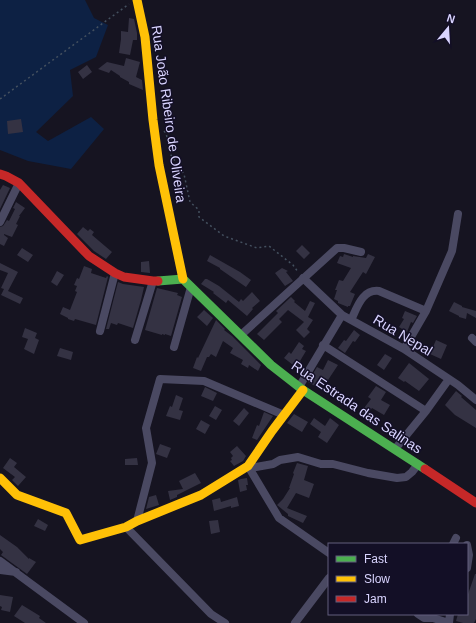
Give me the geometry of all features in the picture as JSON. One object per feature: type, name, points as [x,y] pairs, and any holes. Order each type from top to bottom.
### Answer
[{"type":"street","name":"Rua João Ribeiro de Oliveira","points":[[137,0],[145,37],[159,165],[183,279]]},
{"type":"street","points":[[0,174],[19,183],[88,256],[115,273],[124,277],[152,281],[183,279]]},
{"type":"street","points":[[0,222],[19,183]]},
{"type":"street","points":[[404,350],[426,311],[452,251],[458,214]]},
{"type":"street","points":[[241,335],[337,248],[362,252]]},
{"type":"street","points":[[100,331],[115,273]]},
{"type":"street","name":"Rua Nepal","points":[[304,278],[342,315],[404,350],[449,379],[476,400]]},
{"type":"street","name":"Rua Estrada das Salinas","points":[[183,279],[271,365],[301,389],[476,503]]},
{"type":"street","points":[[135,340],[152,281]]},
{"type":"street","points":[[174,347],[190,287]]},
{"type":"street","points":[[351,320],[364,295],[375,290],[426,311]]},
{"type":"street","points":[[0,478],[17,495],[66,513],[80,540],[126,527],[137,521],[201,495],[248,466],[301,389],[323,345],[342,315]]},
{"type":"street","points":[[323,345],[426,411]]},
{"type":"street","points":[[137,521],[152,463],[146,428],[160,379],[204,381],[284,415]]},
{"type":"street","points":[[395,449],[426,411],[449,379]]},
{"type":"street","points":[[248,466],[256,467],[273,464],[280,460],[298,457],[322,464],[333,464],[368,473],[397,478],[406,477],[418,464]]},
{"type":"street","points":[[248,466],[280,518],[328,552]]},
{"type":"street","points":[[126,527],[211,614],[225,623]]},
{"type":"street","points":[[468,550],[468,562]]},
{"type":"street","points":[[0,561],[84,623]]},
{"type":"street","points":[[0,570],[16,572]]},
{"type":"street","points":[[295,623],[328,579]]},
{"type":"street","points":[[422,617],[433,618],[449,623]]},
{"type":"path","points":[[0,98],[134,0]]},
{"type":"path","points":[[153,120],[166,133],[171,155],[184,174],[190,202],[199,210],[199,217],[224,236],[256,248],[269,246],[293,265],[304,278]]},
{"type":"water","points":[[0,0],[85,0],[94,18],[108,25],[96,57],[70,70],[73,96],[36,132],[48,141],[91,117],[104,129],[71,169],[28,161],[0,150]]},
{"type":"building","points":[[129,18],[134,19],[137,33],[137,40],[133,40],[130,55],[119,53],[121,31],[128,32]]},
{"type":"building","points":[[126,58],[140,62],[136,77],[142,80],[143,90],[129,84],[129,82],[111,70],[109,73],[98,69],[107,62],[124,66]]},
{"type":"building","points":[[87,65],[92,72],[83,79],[78,72]]},
{"type":"building","points":[[21,119],[23,132],[8,134],[7,121]]},
{"type":"building","points":[[3,185],[10,188],[0,209],[0,190]]},
{"type":"building","points":[[16,202],[25,208],[19,216],[16,224],[18,225],[12,237],[4,234],[8,238],[4,246],[0,244],[0,227],[3,226],[7,220],[9,221],[15,209],[13,208]]},
{"type":"building","points":[[83,227],[88,231],[90,229],[94,232],[92,235],[112,252],[106,259],[94,251],[77,234]]},
{"type":"building","points":[[302,245],[310,253],[304,259],[296,251]]},
{"type":"building","points":[[22,248],[33,255],[28,262],[17,255]]},
{"type":"building","points":[[344,254],[353,257],[366,258],[368,254],[375,257],[366,274],[363,272],[350,292],[355,294],[350,306],[348,307],[338,303],[338,301],[334,299],[337,290],[335,290],[339,280],[343,281],[351,268],[337,263],[340,256],[343,257]]},
{"type":"building","points":[[210,255],[251,280],[246,287],[220,268],[207,261]]},
{"type":"building","points":[[149,261],[150,273],[141,272],[141,262]]},
{"type":"building","points":[[0,263],[18,272],[8,291],[23,298],[20,304],[1,295],[4,289],[1,288],[8,273],[0,270]]},
{"type":"building","points":[[84,266],[92,269],[91,273],[106,278],[107,276],[108,277],[96,325],[75,319],[74,321],[60,314],[63,307],[70,310],[77,292],[75,291],[77,286],[74,285],[77,278],[79,279]]},
{"type":"building","points":[[282,268],[288,271],[286,272],[293,281],[285,286],[275,273]]},
{"type":"building","points":[[57,271],[64,275],[57,286],[51,282]]},
{"type":"building","points":[[205,279],[219,286],[239,302],[241,299],[243,301],[252,292],[260,301],[252,308],[253,309],[247,316],[228,300],[226,303],[213,293],[214,292],[201,284]]},
{"type":"building","points":[[118,282],[144,287],[141,300],[133,328],[118,323],[117,325],[111,323],[109,329],[106,329]]},
{"type":"building","points":[[157,288],[178,293],[177,295],[182,297],[171,336],[145,330]]},
{"type":"building","points":[[291,297],[295,301],[294,302],[305,311],[310,301],[315,303],[308,317],[313,320],[307,329],[310,332],[304,338],[296,330],[304,322],[288,310],[279,319],[282,322],[264,340],[257,334],[278,313],[276,311]]},
{"type":"building","points":[[454,302],[462,307],[476,311],[476,318],[467,313],[466,319],[449,311]]},
{"type":"building","points":[[204,310],[213,318],[207,326],[197,317]]},
{"type":"building","points":[[405,311],[417,316],[413,323],[411,322],[407,332],[399,327],[404,319],[402,318]]},
{"type":"building","points":[[216,320],[225,329],[224,330],[261,365],[258,371],[249,365],[248,368],[241,364],[243,360],[230,353],[233,348],[223,341],[216,357],[211,354],[207,357],[201,371],[193,368]]},
{"type":"building","points":[[25,328],[37,333],[35,338],[39,340],[34,354],[24,349],[28,339],[22,337]]},
{"type":"building","points":[[354,330],[360,335],[355,342],[353,341],[345,353],[338,348],[344,340],[346,341]]},
{"type":"building","points":[[436,340],[447,345],[441,359],[430,354]]},
{"type":"building","points":[[299,342],[304,346],[302,349],[306,351],[297,368],[284,358],[289,352],[291,354]]},
{"type":"building","points":[[60,348],[73,352],[71,360],[57,356]]},
{"type":"building","points":[[385,354],[392,358],[384,370],[377,365]]},
{"type":"building","points":[[328,360],[338,365],[328,380],[320,376],[315,386],[308,382],[317,367],[323,370]]},
{"type":"building","points":[[409,363],[429,379],[419,391],[398,378]]},
{"type":"building","points":[[376,386],[386,392],[381,400],[390,405],[384,415],[372,408],[366,416],[361,412],[371,399],[368,397]]},
{"type":"building","points":[[205,387],[217,393],[213,401],[201,396]]},
{"type":"building","points":[[456,391],[476,410],[476,428],[455,415],[445,405]]},
{"type":"building","points":[[176,395],[183,398],[179,410],[183,411],[180,420],[166,416],[170,406],[172,407]]},
{"type":"building","points":[[215,406],[222,410],[216,420],[209,416]]},
{"type":"building","points":[[244,408],[249,413],[239,426],[233,421]]},
{"type":"building","points":[[264,412],[273,416],[257,440],[252,438],[257,425],[259,426]]},
{"type":"building","points":[[294,414],[308,422],[302,432],[287,423]]},
{"type":"building","points":[[314,418],[325,426],[330,418],[339,425],[327,443],[318,437],[321,432],[310,424]]},
{"type":"building","points":[[201,420],[210,425],[205,434],[196,429]]},
{"type":"building","points":[[160,444],[171,448],[167,458],[156,454]]},
{"type":"building","points":[[237,446],[246,456],[243,461],[234,466],[230,461],[232,460],[231,458],[233,456],[230,452]]},
{"type":"building","points":[[10,458],[17,463],[14,467],[26,477],[18,486],[12,480],[15,477],[3,468]]},
{"type":"building","points":[[137,458],[138,465],[125,465],[125,459]]},
{"type":"building","points":[[297,463],[308,466],[304,480],[314,484],[309,498],[296,493],[287,508],[307,516],[303,523],[288,516],[288,514],[277,505],[290,488]]},
{"type":"building","points":[[195,473],[201,483],[170,500],[168,491],[183,489],[179,481]]},
{"type":"building","points":[[247,478],[247,490],[240,492],[238,480]]},
{"type":"building","points":[[156,495],[159,505],[146,509],[149,497]]},
{"type":"building","points":[[237,497],[239,506],[231,508],[231,506],[214,511],[212,500],[220,498],[221,502]]},
{"type":"building","points":[[38,519],[48,525],[45,531],[34,526]]},
{"type":"building","points":[[218,520],[220,532],[211,534],[209,521]]},
{"type":"building","points":[[0,535],[17,547],[29,559],[36,562],[27,574],[1,555],[3,552],[0,549]]},
{"type":"building","points":[[476,574],[476,619],[474,623],[463,623],[456,621],[458,615],[468,615],[468,594]]},
{"type":"building","points":[[0,595],[13,597],[10,612],[1,610]]},
{"type":"building","points":[[22,605],[40,616],[39,618],[46,623],[25,623],[14,616]]},
{"type":"traffic: fast","points":[[158,281],[183,279],[271,365],[303,390],[425,469]]},
{"type":"traffic: slow","points":[[137,0],[145,37],[159,165],[183,279]]},
{"type":"traffic: slow","points":[[0,478],[17,495],[66,513],[80,540],[126,527],[137,521],[201,495],[248,466],[303,390]]},
{"type":"traffic: jam","points":[[0,174],[19,183],[89,256],[115,273],[124,277],[158,281]]},
{"type":"traffic: jam","points":[[425,469],[476,503]]}]
